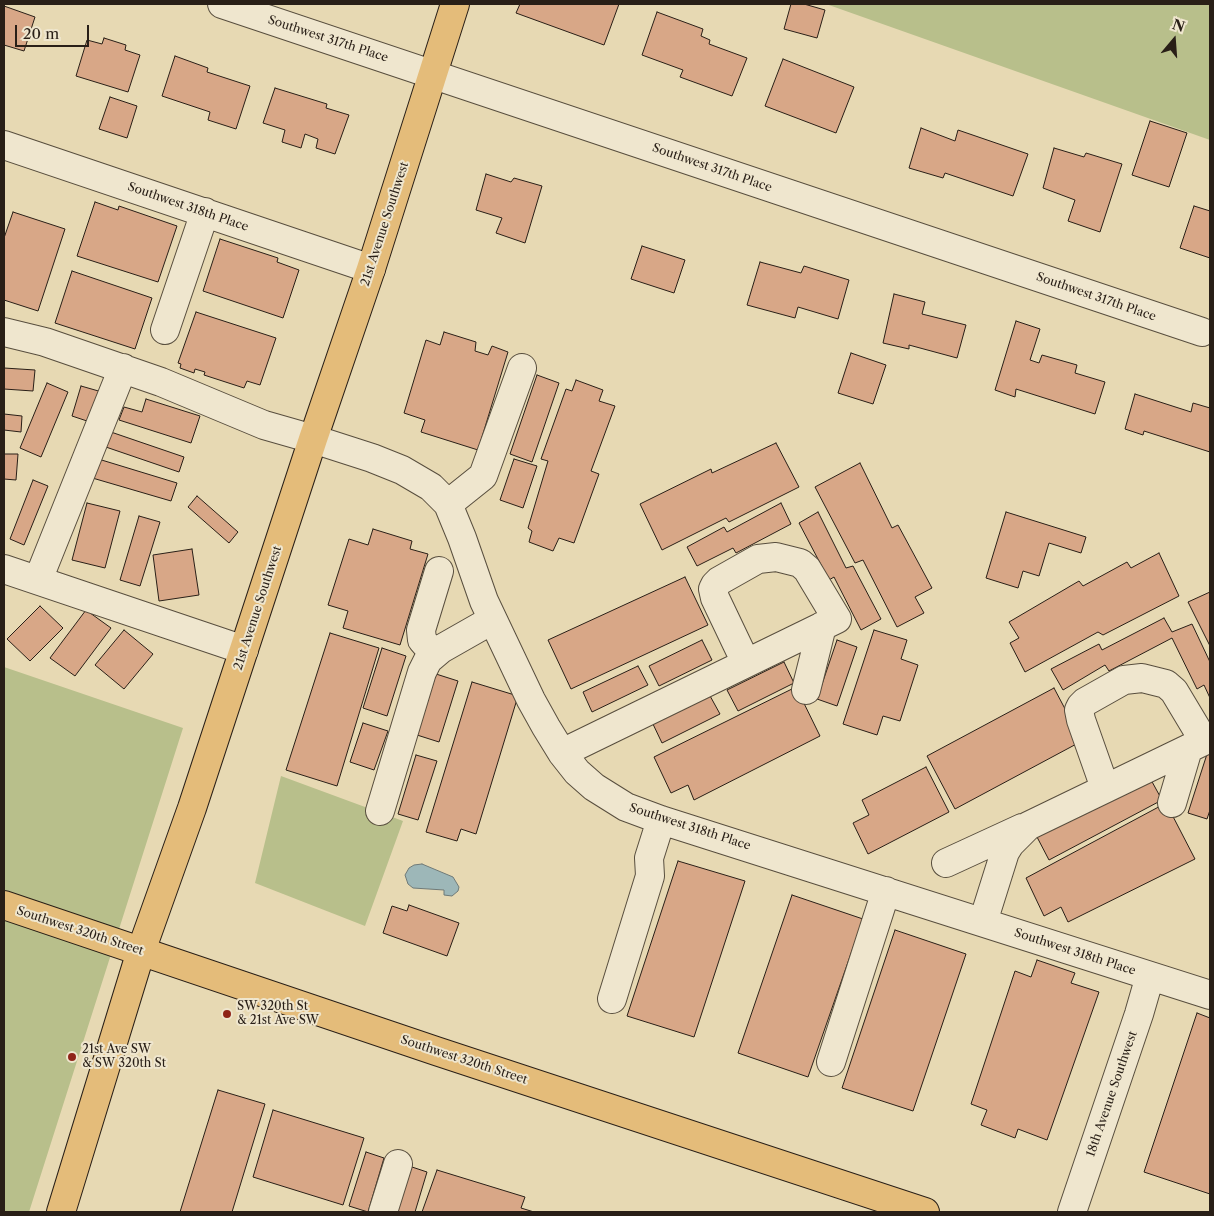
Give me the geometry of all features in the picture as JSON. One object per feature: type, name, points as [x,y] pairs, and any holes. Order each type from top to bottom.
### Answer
[{"type":"main road","name":"21st Avenue Southwest","points":[[61,1212],[141,951],[192,808],[371,270],[455,4]]},
{"type":"main road","name":"Southwest 320th Street","points":[[4,905],[445,1054],[925,1212]]},
{"type":"street","name":"Southwest 317th Place","points":[[222,4],[1202,332]]},
{"type":"street","name":"Southwest 318th Place","points":[[4,145],[371,270]]},
{"type":"street","points":[[165,330],[205,212]]},
{"type":"street","name":"Southwest 318th Place","points":[[4,332],[45,342],[123,368],[264,425],[314,438],[372,458],[402,470],[431,487],[448,504],[492,620],[531,700],[562,753],[577,772],[594,787],[626,807],[661,820],[1210,995]]},
{"type":"street","points":[[38,580],[123,368]]},
{"type":"street","points":[[448,504],[483,476],[522,368]]},
{"type":"street","points":[[562,753],[837,619],[807,569],[800,563],[784,558],[768,557],[758,559],[718,581],[713,588],[715,598],[746,663]]},
{"type":"street","points":[[4,569],[244,650]]},
{"type":"street","points":[[434,654],[422,640],[421,630],[439,571]]},
{"type":"street","points":[[380,811],[422,672],[428,660],[434,654],[492,620]]},
{"type":"street","points":[[806,690],[822,626]]},
{"type":"street","points":[[946,864],[1028,826],[1204,741],[1174,691],[1166,684],[1142,678],[1124,680],[1085,702],[1079,710],[1106,788]]},
{"type":"street","points":[[1172,802],[1188,748]]},
{"type":"street","points":[[612,999],[650,876],[649,858],[661,820]]},
{"type":"street","points":[[983,922],[1005,852],[1010,844],[1028,826]]},
{"type":"street","points":[[831,1062],[886,891]]},
{"type":"street","name":"18th Avenue Southwest","points":[[1072,1212],[1150,976]]},
{"type":"street","points":[[383,1212],[398,1164]]},
{"type":"green space","points":[[826,4],[1210,4],[1210,140]]},
{"type":"green space","points":[[4,667],[183,728],[29,1212],[4,1212]]},
{"type":"green space","points":[[281,776],[403,821],[365,926],[255,883]]},
{"type":"water","points":[[422,864],[453,877],[459,887],[458,891],[452,896],[444,895],[444,890],[413,888],[408,884],[405,875],[409,868]]},
{"type":"building","points":[[520,4],[619,4],[604,45],[516,13]]},
{"type":"building","points":[[791,4],[804,4],[825,10],[817,38],[784,29]]},
{"type":"building","points":[[4,6],[35,17],[24,51],[4,45]]},
{"type":"building","points":[[657,12],[703,29],[701,36],[710,40],[709,44],[747,58],[732,96],[680,77],[683,70],[642,55]]},
{"type":"building","points":[[104,38],[126,45],[125,50],[140,55],[128,92],[76,76],[87,40],[102,44]]},
{"type":"building","points":[[175,56],[208,68],[207,72],[250,86],[236,129],[208,120],[210,112],[162,96]]},
{"type":"building","points":[[783,59],[854,87],[836,133],[765,106]]},
{"type":"building","points":[[275,88],[327,104],[326,108],[349,115],[335,154],[316,148],[318,139],[305,134],[301,148],[282,142],[285,130],[263,123]]},
{"type":"building","points":[[110,97],[137,106],[127,138],[99,129]]},
{"type":"building","points":[[1150,121],[1187,133],[1169,187],[1132,175]]},
{"type":"building","points":[[921,128],[955,141],[958,130],[1028,154],[1013,196],[945,173],[943,178],[909,168]]},
{"type":"building","points":[[1054,148],[1084,157],[1086,153],[1122,164],[1100,232],[1068,221],[1075,200],[1043,188]]},
{"type":"building","points":[[486,174],[511,182],[514,178],[542,186],[525,243],[496,233],[502,218],[476,210]]},
{"type":"building","points":[[95,202],[118,210],[119,206],[177,226],[158,282],[77,256]]},
{"type":"building","points":[[1194,206],[1210,211],[1210,258],[1180,248]]},
{"type":"building","points":[[13,212],[65,229],[38,311],[4,300],[4,238]]},
{"type":"building","points":[[220,239],[278,258],[277,262],[299,270],[283,318],[203,291]]},
{"type":"building","points":[[642,246],[685,260],[674,293],[631,279]]},
{"type":"building","points":[[760,262],[801,273],[804,266],[849,280],[838,319],[798,307],[795,318],[747,305]]},
{"type":"building","points":[[72,271],[152,298],[135,349],[55,323]]},
{"type":"building","points":[[894,294],[925,302],[922,314],[966,325],[957,358],[909,345],[909,349],[883,343]]},
{"type":"building","points":[[196,312],[276,338],[260,385],[247,381],[244,388],[204,375],[205,372],[195,369],[194,373],[180,368],[181,364],[178,363]]},
{"type":"building","points":[[1016,321],[1040,329],[1030,360],[1039,363],[1042,355],[1077,365],[1075,373],[1105,382],[1095,414],[1016,389],[1015,397],[995,390]]},
{"type":"building","points":[[444,332],[476,342],[475,351],[488,355],[492,346],[508,352],[478,450],[421,432],[425,420],[404,413],[426,340],[440,345]]},
{"type":"building","points":[[851,353],[886,365],[873,404],[838,393]]},
{"type":"building","points":[[4,368],[35,370],[33,391],[4,389]]},
{"type":"building","points":[[537,375],[559,383],[532,462],[510,454]]},
{"type":"building","points":[[576,380],[603,390],[599,401],[615,406],[591,471],[599,474],[574,543],[559,538],[553,551],[529,542],[532,531],[528,528],[548,461],[541,459],[566,389],[572,391]]},
{"type":"building","points":[[47,383],[68,392],[41,457],[20,448]]},
{"type":"building","points":[[81,386],[102,392],[93,423],[72,416]]},
{"type":"building","points":[[1135,394],[1191,412],[1193,403],[1210,408],[1210,452],[1144,431],[1143,435],[1125,429]]},
{"type":"building","points":[[146,399],[200,416],[191,443],[119,420],[124,407],[142,412]]},
{"type":"building","points":[[4,414],[22,416],[21,432],[4,430]]},
{"type":"building","points":[[105,430],[184,457],[179,472],[100,445]]},
{"type":"building","points":[[776,443],[799,487],[729,522],[726,518],[662,550],[640,504],[711,469],[712,473]]},
{"type":"building","points":[[4,454],[18,454],[16,480],[4,479]]},
{"type":"building","points":[[95,458],[177,483],[171,501],[89,477]]},
{"type":"building","points":[[514,459],[537,466],[523,508],[500,500]]},
{"type":"building","points":[[860,463],[892,528],[898,525],[932,588],[915,597],[924,613],[897,627],[863,560],[855,563],[815,487]]},
{"type":"building","points":[[33,480],[48,486],[24,545],[10,539]]},
{"type":"building","points":[[197,496],[238,532],[229,543],[188,507]]},
{"type":"building","points":[[87,503],[120,511],[105,568],[72,560]]},
{"type":"building","points":[[781,503],[791,524],[736,553],[733,548],[697,566],[687,547],[724,527],[727,532]]},
{"type":"building","points":[[818,512],[846,568],[853,566],[881,619],[861,630],[834,577],[829,580],[799,523]]},
{"type":"building","points":[[1006,512],[1086,537],[1081,553],[1049,543],[1039,576],[1023,571],[1018,588],[986,578]]},
{"type":"building","points":[[139,516],[160,522],[140,586],[120,580]]},
{"type":"building","points":[[373,529],[412,541],[410,549],[428,554],[400,645],[343,628],[348,611],[328,605],[349,539],[368,545]]},
{"type":"building","points":[[192,549],[199,595],[159,601],[153,555]]},
{"type":"building","points":[[1159,553],[1179,596],[1103,635],[1098,632],[1025,672],[1010,643],[1019,638],[1009,622],[1079,581],[1083,586],[1127,562],[1131,568]]},
{"type":"building","points":[[685,577],[708,625],[571,689],[548,640]]},
{"type":"building","points":[[1210,592],[1210,646],[1188,602]]},
{"type":"building","points":[[40,606],[63,628],[30,661],[7,639]]},
{"type":"building","points":[[86,610],[111,628],[75,676],[50,658]]},
{"type":"building","points":[[1164,618],[1172,632],[1192,624],[1210,662],[1210,698],[1204,685],[1197,689],[1172,638],[1109,671],[1105,665],[1063,690],[1051,669],[1099,644],[1102,650]]},
{"type":"building","points":[[124,630],[153,654],[124,689],[95,665]]},
{"type":"building","points":[[874,630],[907,640],[901,659],[918,665],[900,721],[883,716],[877,735],[843,724]]},
{"type":"building","points":[[330,633],[379,648],[337,786],[286,770]]},
{"type":"building","points":[[702,640],[712,660],[659,686],[649,666]]},
{"type":"building","points":[[837,640],[857,647],[837,706],[817,699]]},
{"type":"building","points":[[382,648],[406,656],[387,716],[363,708]]},
{"type":"building","points":[[784,662],[794,683],[738,711],[727,690]]},
{"type":"building","points":[[638,666],[648,685],[592,712],[583,692]]},
{"type":"building","points":[[436,674],[458,681],[439,742],[417,735]]},
{"type":"building","points":[[472,682],[518,696],[476,834],[461,829],[457,841],[426,832]]},
{"type":"building","points":[[796,687],[820,736],[694,800],[688,785],[671,793],[654,757]]},
{"type":"building","points":[[1054,688],[1082,741],[955,809],[927,756]]},
{"type":"building","points":[[709,694],[720,714],[662,743],[652,722]]},
{"type":"building","points":[[363,723],[388,731],[374,770],[350,762]]},
{"type":"building","points":[[1208,751],[1210,752],[1210,810],[1207,819],[1188,813]]},
{"type":"building","points":[[416,755],[437,761],[418,820],[398,814]]},
{"type":"building","points":[[926,767],[949,812],[868,854],[853,823],[869,815],[862,800]]},
{"type":"building","points":[[1150,778],[1162,800],[1049,860],[1037,837]]},
{"type":"building","points":[[1166,803],[1195,859],[1068,922],[1061,907],[1044,916],[1026,878]]},
{"type":"building","points":[[678,861],[745,881],[694,1037],[627,1016]]},
{"type":"building","points":[[792,895],[863,919],[808,1077],[738,1053]]},
{"type":"building","points":[[409,905],[459,923],[447,956],[383,933],[392,906],[407,911]]},
{"type":"building","points":[[895,930],[966,954],[913,1111],[842,1088]]},
{"type":"building","points":[[1037,960],[1075,973],[1071,983],[1099,992],[1047,1140],[1018,1129],[1015,1138],[981,1125],[987,1110],[971,1104],[1015,971],[1031,977]]},
{"type":"building","points":[[1197,1013],[1210,1018],[1210,1194],[1144,1172]]},
{"type":"building","points":[[218,1090],[265,1104],[232,1212],[180,1212]]},
{"type":"building","points":[[273,1110],[364,1138],[343,1205],[253,1177]]},
{"type":"building","points":[[366,1152],[384,1158],[368,1212],[349,1206]]},
{"type":"building","points":[[409,1166],[427,1172],[415,1212],[396,1212]]},
{"type":"building","points":[[437,1170],[525,1197],[521,1208],[534,1212],[422,1212]]},
{"type":"place","name":"SW 320th St & 21st Ave SW","points":[[227,1014]]},
{"type":"place","name":"21st Ave SW & SW 320th St","points":[[72,1057]]}]
